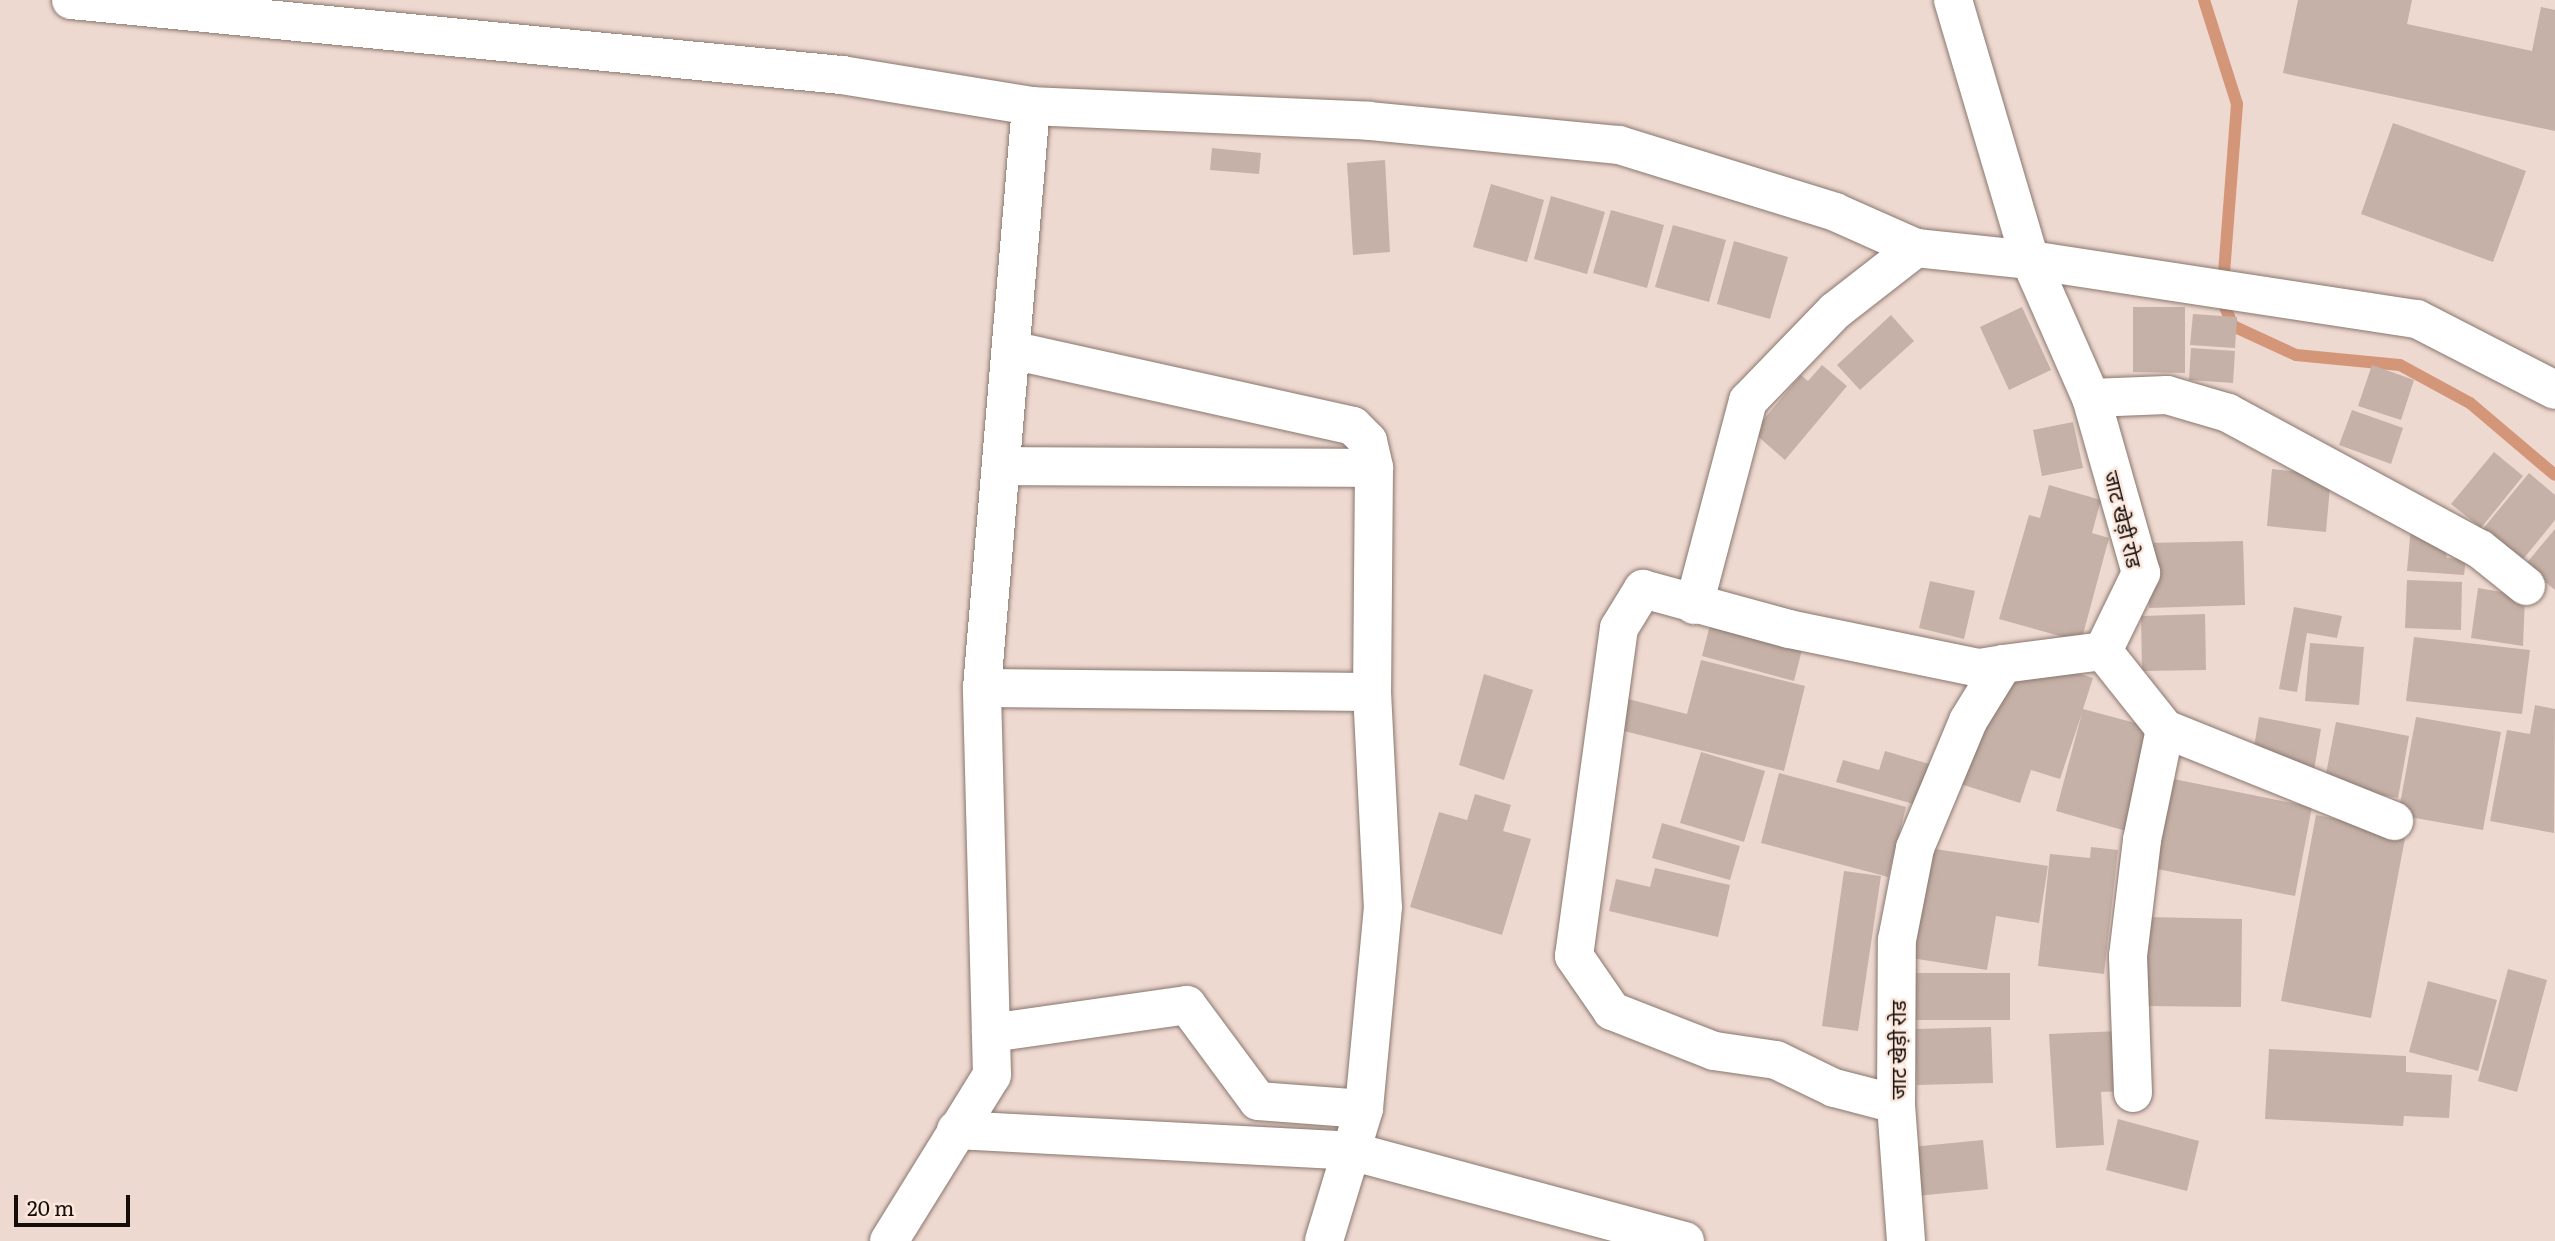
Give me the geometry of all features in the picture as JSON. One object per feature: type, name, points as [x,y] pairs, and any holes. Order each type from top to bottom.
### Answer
[{"type":"street","points":[[71,0],[842,75],[1031,106],[1369,121],[1619,145],[1835,212],[1916,248],[2030,260],[2417,319],[2555,390]]},
{"type":"street","name":"जाट खेड़ी रोड","points":[[1953,0],[2030,260],[2091,398],[2141,573],[2103,651]]},
{"type":"street","points":[[889,1241],[992,1074],[982,688],[1031,106]]},
{"type":"street","points":[[1693,606],[1748,401],[1835,310],[1916,248]]},
{"type":"street","points":[[1011,350],[1353,426],[1368,441],[1374,468],[1372,692],[1383,907],[1364,1108],[1324,1241]]},
{"type":"street","points":[[2091,398],[2167,394],[2228,413],[2469,543],[2526,586]]},
{"type":"street","points":[[1001,466],[1374,468]]},
{"type":"street","points":[[1896,1104],[1834,1088],[1776,1060],[1714,1051],[1612,1011],[1574,956],[1619,628],[1643,589],[1693,606],[1979,668],[2103,651],[2165,729],[2394,821]]},
{"type":"street","name":"जाट खेड़ी रोड","points":[[1906,1241],[1896,1104],[1898,940],[1915,848],[1968,721],[2003,664]]},
{"type":"street","points":[[982,688],[1372,692]]},
{"type":"street","points":[[2133,1093],[2129,956],[2142,840],[2165,729]]},
{"type":"street","points":[[991,1033],[1187,1005],[1258,1101],[1364,1108]]},
{"type":"street","points":[[956,1130],[1351,1151],[1685,1241]]},
{"type":"building","points":[[2298,0],[2412,0],[2407,24],[2532,51],[2541,7],[2555,10],[2555,131],[2283,73]]},
{"type":"building","points":[[2393,123],[2526,171],[2493,262],[2361,214]]},
{"type":"building","points":[[1212,148],[1261,153],[1259,174],[1210,170]]},
{"type":"building","points":[[1385,160],[1390,252],[1353,255],[1347,163]]},
{"type":"building","points":[[1491,184],[1544,200],[1527,262],[1473,247]]},
{"type":"building","points":[[1551,196],[1605,212],[1587,274],[1534,259]]},
{"type":"building","points":[[1611,210],[1664,225],[1647,288],[1593,273]]},
{"type":"building","points":[[1673,225],[1726,240],[1709,302],[1655,287]]},
{"type":"building","points":[[1734,241],[1788,257],[1770,319],[1717,304]]},
{"type":"building","points":[[2022,307],[2051,370],[2009,390],[1980,327]]},
{"type":"building","points":[[2133,307],[2185,307],[2185,373],[2133,372]]},
{"type":"building","points":[[2193,314],[2237,317],[2235,348],[2190,345]]},
{"type":"building","points":[[1891,315],[1914,341],[1860,390],[1837,365]]},
{"type":"building","points":[[2191,348],[2235,351],[2233,383],[2189,380]]},
{"type":"building","points":[[1822,365],[1847,386],[1785,460],[1753,432],[1801,375],[1808,381]]},
{"type":"building","points":[[2372,365],[2414,380],[2401,420],[2358,406]]},
{"type":"building","points":[[2352,410],[2403,428],[2391,464],[2339,445]]},
{"type":"building","points":[[2073,422],[2083,468],[2042,476],[2033,430]]},
{"type":"building","points":[[2494,452],[2523,476],[2481,528],[2451,504]]},
{"type":"building","points":[[2272,469],[2331,475],[2326,532],[2267,526]]},
{"type":"building","points":[[2529,473],[2555,495],[2555,520],[2516,568],[2477,536]]},
{"type":"building","points":[[2049,485],[2101,500],[2092,533],[2109,538],[2081,642],[1999,619],[2029,515],[2040,518]]},
{"type":"building","points":[[2412,516],[2441,534],[2447,558],[2466,559],[2464,575],[2407,571]]},
{"type":"building","points":[[2555,529],[2555,590],[2525,565]]},
{"type":"building","points":[[2243,541],[2245,605],[2149,608],[2148,543]]},
{"type":"building","points":[[2407,580],[2462,582],[2461,630],[2405,628]]},
{"type":"building","points":[[1930,581],[1975,591],[1964,639],[1919,628]]},
{"type":"building","points":[[2478,588],[2525,596],[2523,646],[2471,638]]},
{"type":"building","points":[[2294,607],[2342,616],[2337,638],[2307,633],[2297,692],[2279,689]]},
{"type":"building","points":[[2205,614],[2206,670],[2142,671],[2141,616]]},
{"type":"building","points":[[1711,621],[1803,646],[1794,681],[1702,656]]},
{"type":"building","points":[[2414,637],[2530,650],[2522,714],[2406,701]]},
{"type":"building","points":[[2310,643],[2364,647],[2359,705],[2305,701]]},
{"type":"building","points":[[1701,660],[1805,686],[1784,771],[1612,728],[1620,697],[1687,714]]},
{"type":"building","points":[[2047,663],[2093,678],[2083,709],[2154,728],[2126,831],[2056,811],[2082,713],[2060,779],[2031,770],[2020,803],[1948,780],[2004,681]]},
{"type":"building","points":[[1484,674],[1533,690],[1504,780],[1459,765]]},
{"type":"building","points":[[2535,705],[2555,709],[2554,833],[2490,821],[2507,730],[2530,734]]},
{"type":"building","points":[[2259,717],[2321,729],[2314,770],[2252,759]]},
{"type":"building","points":[[2416,717],[2501,732],[2483,830],[2398,815]]},
{"type":"building","points":[[2336,722],[2409,736],[2398,798],[2324,784]]},
{"type":"building","points":[[1885,751],[1929,764],[1917,805],[1836,782],[1843,760],[1879,770]]},
{"type":"building","points":[[1701,752],[1765,771],[1744,842],[1680,823]]},
{"type":"building","points":[[1779,773],[1906,807],[1888,877],[1761,843]]},
{"type":"building","points":[[2164,777],[2312,807],[2295,896],[2147,867]]},
{"type":"building","points":[[1475,794],[1511,805],[1503,831],[1531,839],[1502,935],[1410,907],[1439,812],[1467,820]]},
{"type":"building","points":[[2316,815],[2406,833],[2371,1018],[2281,1001]]},
{"type":"building","points":[[1662,823],[1740,846],[1730,880],[1652,858]]},
{"type":"building","points":[[1922,847],[2048,866],[2039,923],[1996,916],[1987,970],[1905,957]]},
{"type":"building","points":[[2091,847],[2118,850],[2104,974],[2038,966],[2050,854],[2090,858]]},
{"type":"building","points":[[1655,868],[1730,885],[1718,937],[1609,911],[1616,879],[1650,887]]},
{"type":"building","points":[[1844,871],[1881,876],[1858,1031],[1822,1026]]},
{"type":"building","points":[[2145,917],[2242,919],[2241,1007],[2144,1006]]},
{"type":"building","points":[[2508,969],[2547,980],[2517,1092],[2478,1081]]},
{"type":"building","points":[[1910,973],[2010,973],[2010,1020],[1910,1020]]},
{"type":"building","points":[[2428,981],[2497,1000],[2478,1071],[2409,1052]]},
{"type":"building","points":[[1991,1027],[1993,1083],[1917,1085],[1915,1029]]},
{"type":"building","points":[[2119,1031],[2123,1091],[2101,1092],[2104,1145],[2056,1148],[2049,1034]]},
{"type":"building","points":[[2269,1049],[2406,1056],[2406,1072],[2452,1075],[2449,1118],[2404,1116],[2403,1126],[2265,1119]]},
{"type":"building","points":[[2118,1119],[2199,1141],[2187,1191],[2106,1170]]},
{"type":"building","points":[[1983,1140],[1988,1189],[1906,1197],[1901,1148]]},
{"type":"waterway","points":[[2204,0],[2237,104],[2222,300],[2233,326],[2296,355],[2400,365],[2470,403],[2555,475]]}]
